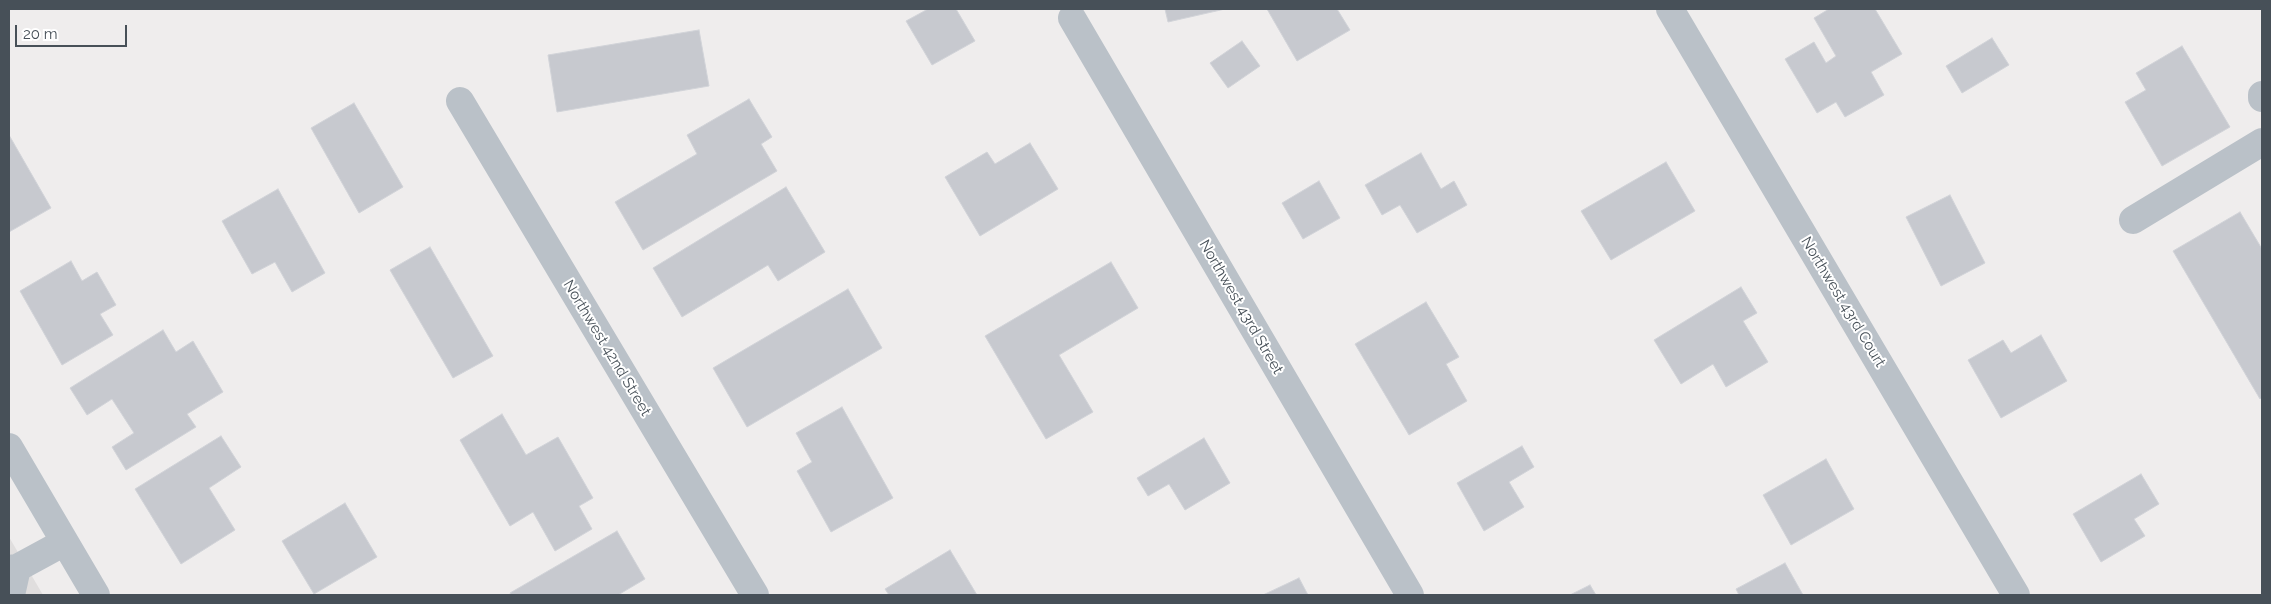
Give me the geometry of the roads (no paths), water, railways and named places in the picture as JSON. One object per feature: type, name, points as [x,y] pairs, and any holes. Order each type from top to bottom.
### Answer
[{"type":"street","name":"Northwest 43rd Court","points":[[1670,9],[2016,595]]},
{"type":"street","name":"Northwest 43rd Street","points":[[1072,18],[1410,595]]},
{"type":"street","name":"Northwest 42nd Street","points":[[460,101],[755,595]]},
{"type":"street","points":[[2133,220],[2262,142]]},
{"type":"street","points":[[9,447],[63,542],[96,595]]},
{"type":"street","points":[[11,595],[13,568],[63,542]]}]
